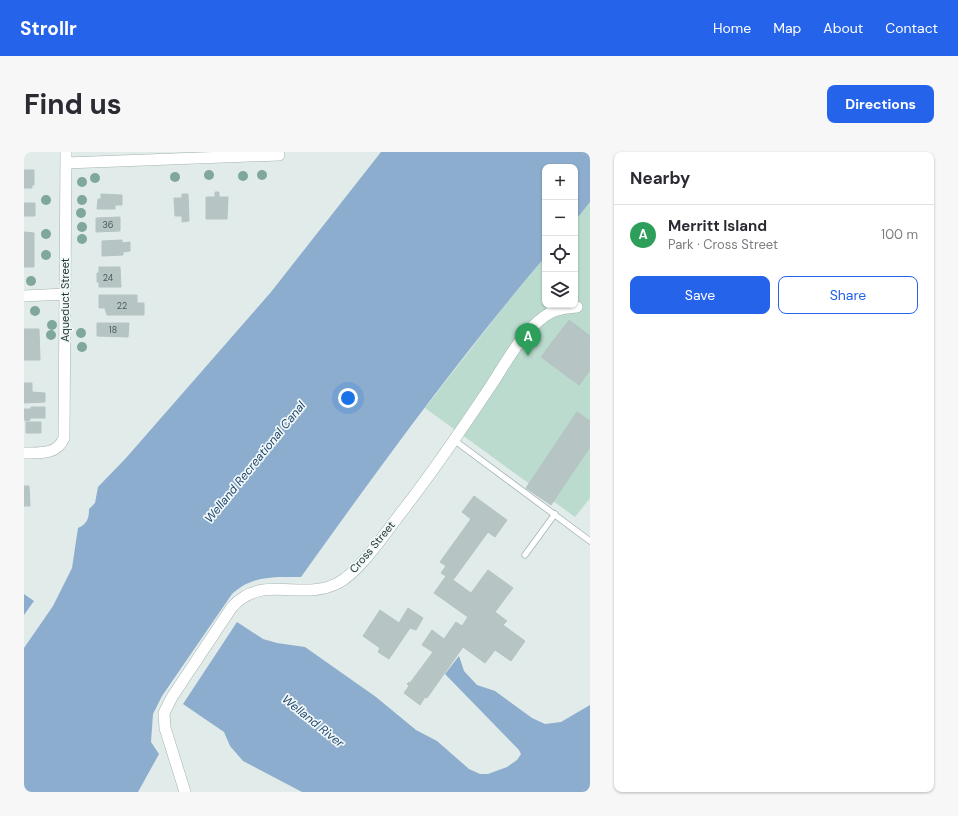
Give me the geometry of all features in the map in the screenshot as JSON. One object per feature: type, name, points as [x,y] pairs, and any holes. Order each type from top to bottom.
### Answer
[{"type":"street","points":[[66,157],[279,155]]},
{"type":"street","name":"Aqueduct Street","points":[[24,453],[46,452],[60,447],[64,438],[66,157]]},
{"type":"street","points":[[24,296],[65,294]]},
{"type":"street","name":"Cross Street","points":[[185,792],[165,728],[164,713],[172,697],[232,607],[243,597],[256,591],[271,589],[318,589],[330,586],[344,579],[374,546],[432,473],[508,359],[534,324],[546,315],[557,310],[570,308]]},
{"type":"lane","points":[[454,440],[590,541]]},
{"type":"lane","points":[[525,555],[555,514]]},
{"type":"green space","points":[[590,202],[590,498],[575,517],[425,408],[509,300],[542,261],[542,308],[578,308],[578,217]]},
{"type":"water","name":"Welland Recreational Canal","points":[[381,152],[590,152],[590,202],[578,217],[578,164],[542,164],[542,261],[450,374],[301,577],[264,578],[248,583],[232,594],[162,696],[153,714],[151,742],[159,754],[138,792],[24,792],[24,648],[53,606],[72,568],[78,528],[84,525],[87,521],[89,509],[95,503],[98,487],[126,458],[271,292]]},
{"type":"water","points":[[24,594],[34,601],[24,615]]},
{"type":"water","name":"Welland River","points":[[237,622],[263,639],[277,643],[305,647],[376,697],[416,730],[437,741],[469,769],[480,774],[488,774],[507,767],[517,760],[521,754],[519,750],[445,674],[459,656],[464,671],[477,685],[495,691],[532,718],[545,724],[561,722],[590,705],[590,792],[302,792],[243,761],[230,746],[224,732],[183,704]]},
{"type":"building","points":[[24,170],[34,170],[34,185],[32,185],[32,188],[24,188]]},
{"type":"building","points":[[215,192],[219,192],[219,197],[228,197],[227,219],[206,219],[206,197],[215,197]]},
{"type":"building","points":[[101,194],[122,195],[122,205],[115,205],[115,209],[97,209],[98,199],[101,199]]},
{"type":"building","points":[[182,194],[188,194],[189,221],[182,222],[182,216],[175,216],[174,198],[182,198]]},
{"type":"building","points":[[24,203],[35,203],[35,216],[24,216]]},
{"type":"building","points":[[120,217],[120,231],[96,232],[96,218]]},
{"type":"building","points":[[24,232],[34,233],[34,267],[24,267]]},
{"type":"building","points":[[122,240],[122,243],[130,242],[130,251],[123,252],[123,255],[102,256],[102,241]]},
{"type":"building","points":[[99,267],[120,267],[121,287],[99,287],[99,282],[97,282],[97,273],[99,273]]},
{"type":"building","points":[[99,295],[137,295],[137,303],[144,303],[144,315],[107,315],[105,308],[99,308]]},
{"type":"building","points":[[569,320],[590,336],[590,370],[579,385],[541,357]]},
{"type":"building","points":[[97,323],[129,323],[128,337],[97,336]]},
{"type":"building","points":[[24,329],[39,329],[40,360],[24,360]]},
{"type":"building","points":[[24,383],[32,383],[32,392],[45,393],[45,402],[24,403]]},
{"type":"building","points":[[31,407],[45,407],[45,418],[30,418],[30,420],[25,421],[24,409],[31,409]]},
{"type":"building","points":[[577,412],[590,421],[590,447],[551,505],[526,488]]},
{"type":"building","points":[[26,422],[41,422],[41,433],[26,433]]},
{"type":"building","points":[[24,486],[29,486],[30,506],[24,506]]},
{"type":"building","points":[[474,496],[507,520],[495,537],[488,532],[453,580],[471,593],[488,570],[513,588],[495,612],[507,621],[503,625],[525,641],[511,661],[495,650],[485,663],[463,647],[427,698],[425,697],[420,705],[404,693],[409,686],[407,684],[409,682],[410,683],[433,652],[422,645],[432,630],[444,639],[456,622],[462,626],[468,617],[434,593],[446,576],[441,573],[446,566],[440,562],[471,519],[462,512]]},
{"type":"building","points":[[408,608],[423,618],[416,630],[410,628],[389,659],[378,652],[380,648],[363,636],[380,610],[399,623]]},
{"type":"place","name":"Merritt Island","points":[[528,356]]}]
